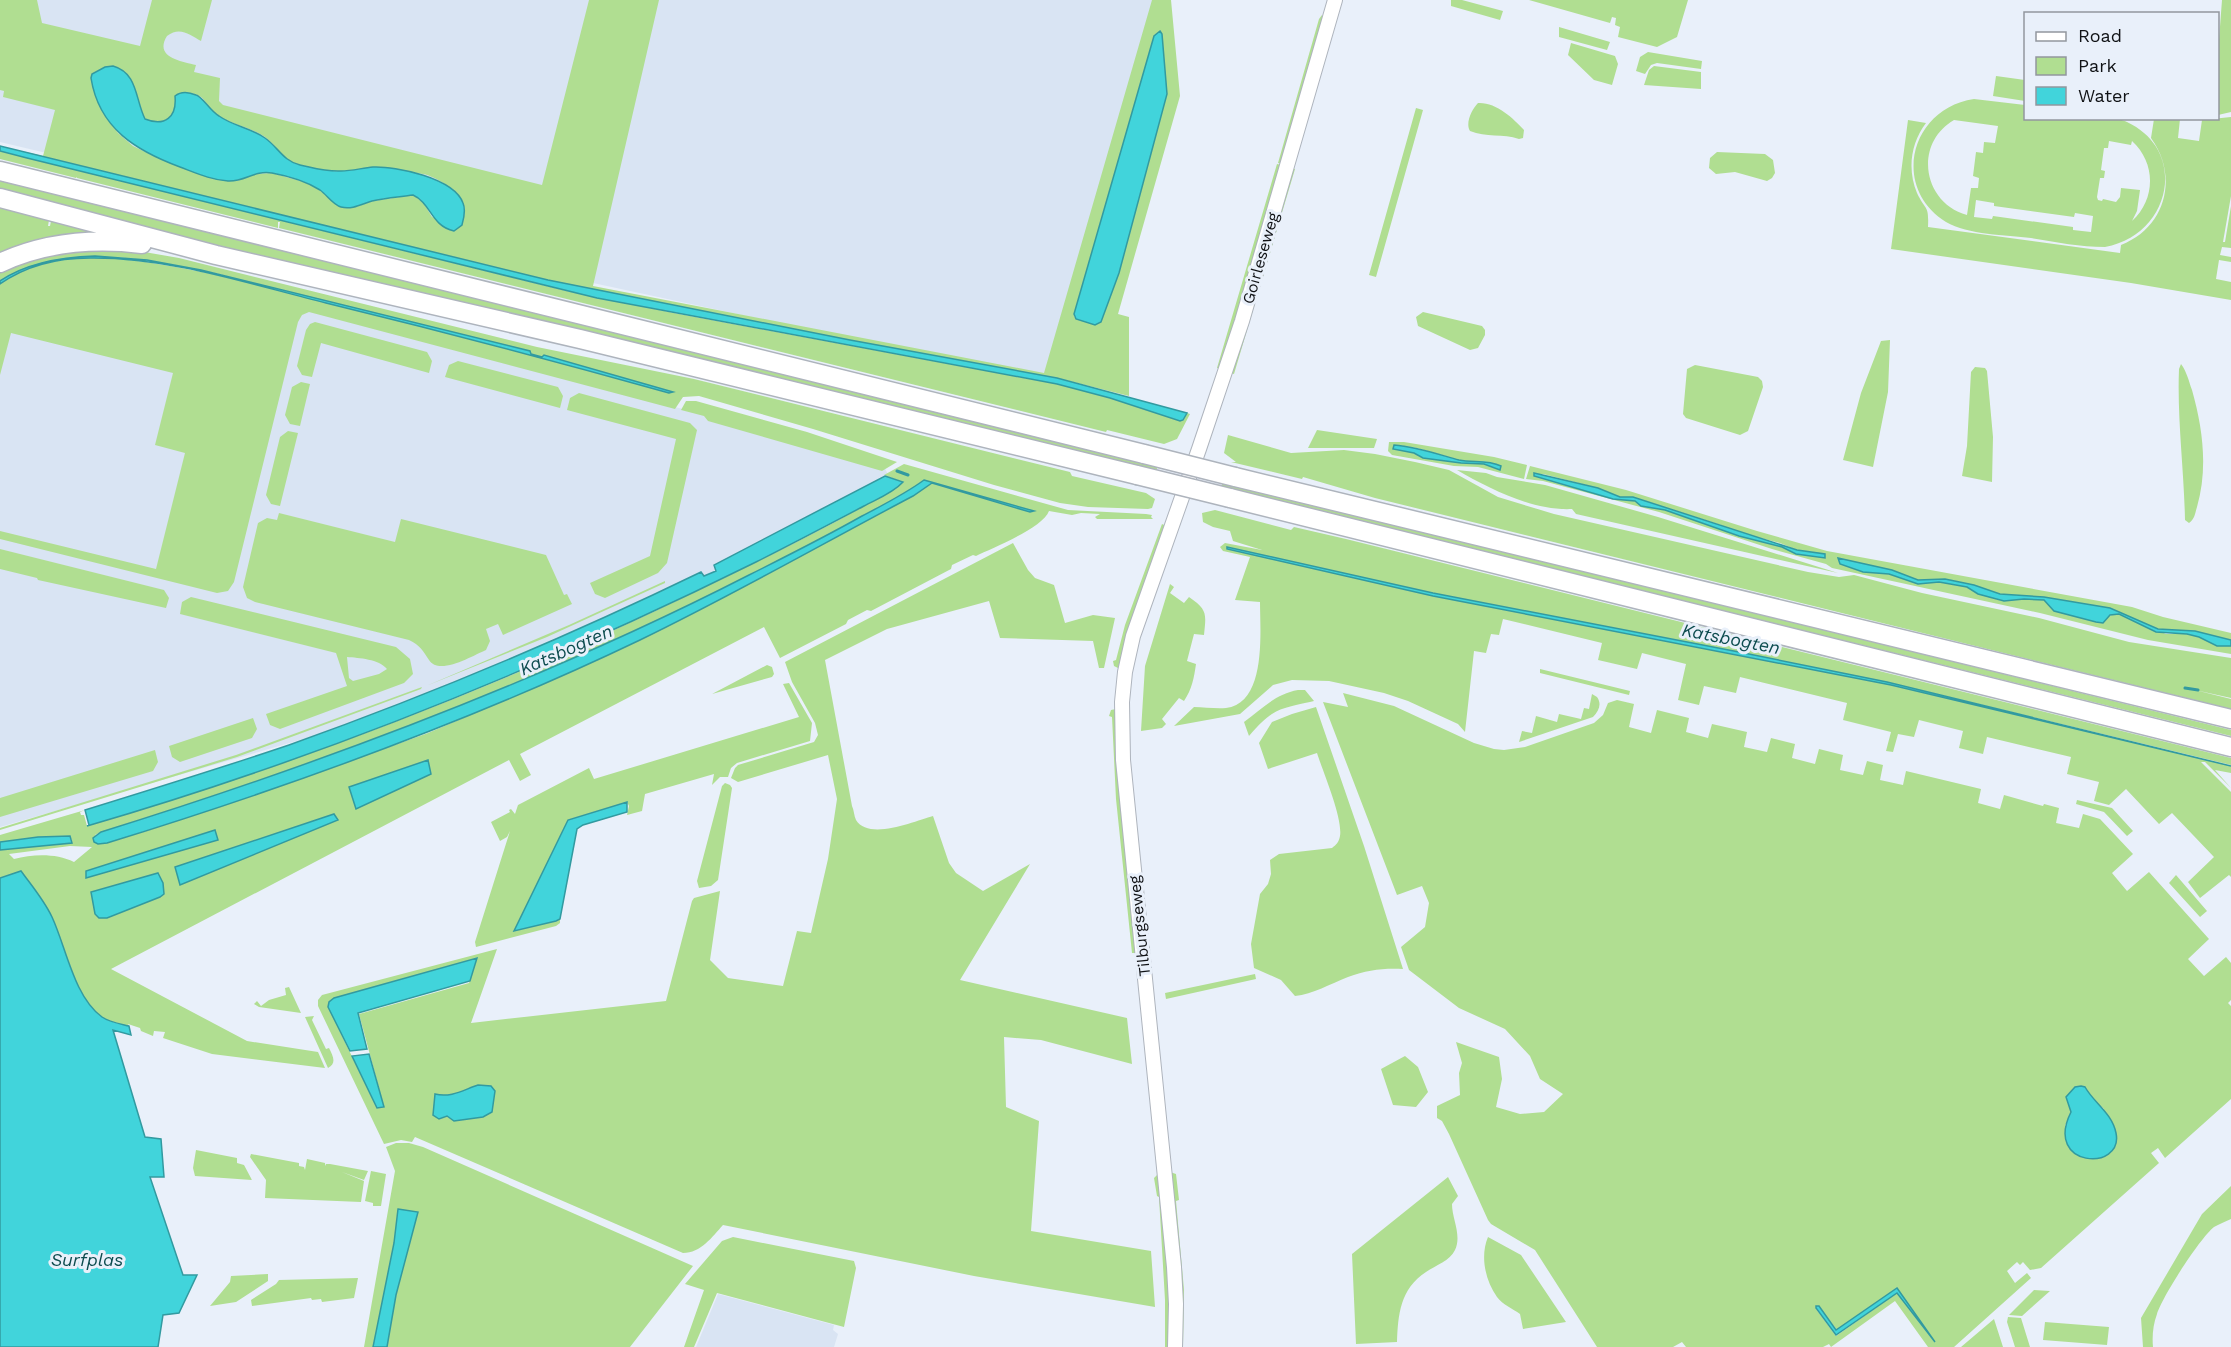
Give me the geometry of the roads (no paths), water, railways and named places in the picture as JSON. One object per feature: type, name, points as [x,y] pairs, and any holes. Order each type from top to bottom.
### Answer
[{"type":"highway","points":[[0,171],[1235,477],[2231,719]]},
{"type":"highway","points":[[0,198],[216,255],[580,339],[1137,475],[2231,747]]},
{"type":"highway","points":[[0,263],[35,249],[80,242],[133,243],[216,255]]},
{"type":"street","name":"Goirleseweg","points":[[1176,513],[1242,321],[1335,0]]},
{"type":"street","name":"Tilburgseweg","points":[[1174,1347],[1176,1304],[1174,1267],[1121,736],[1128,653],[1138,618],[1176,513]]},
{"type":"water","points":[[1160,31],[1167,94],[1119,273],[1101,322],[1095,325],[1076,319],[1074,314],[1154,36]]},
{"type":"water","points":[[113,66],[127,74],[135,88],[145,119],[164,121],[172,115],[177,94],[193,94],[201,98],[224,119],[265,138],[294,163],[331,171],[383,167],[409,171],[437,180],[457,194],[463,203],[465,211],[462,225],[454,231],[446,228],[436,220],[424,203],[413,195],[377,200],[345,208],[335,204],[315,187],[284,176],[266,173],[234,181],[222,180],[204,176],[164,161],[122,136],[102,111],[95,96],[91,78],[92,74],[105,67]]},
{"type":"water","points":[[0,146],[548,280],[850,340],[1057,378],[1187,413],[1180,421],[1110,398],[1057,384],[597,298],[27,158],[0,151]]},
{"type":"water","points":[[95,256],[147,260],[201,270],[530,351],[531,354],[542,357],[544,355],[673,392],[669,393],[498,346],[239,280],[150,262],[120,259],[66,259],[32,267],[0,284],[0,281],[34,265],[58,259]]},
{"type":"water","points":[[1394,445],[1459,460],[1501,466],[1500,470],[1484,464],[1423,458],[1414,453],[1393,449]]},
{"type":"water","points":[[1534,473],[1598,488],[1620,497],[1633,497],[1797,550],[1825,554],[1825,558],[1796,554],[1782,547],[1739,536],[1665,510],[1641,506],[1635,501],[1613,499],[1534,476]]},
{"type":"water","name":"Katsbogten","points":[[885,476],[903,482],[885,496],[770,555],[593,639],[427,709],[343,741],[259,772],[87,826],[89,825],[85,810],[289,745],[394,706],[497,664],[701,572],[704,576],[716,571],[714,565]]},
{"type":"water","points":[[924,480],[1034,511],[1030,512],[932,483],[913,496],[675,623],[510,698],[444,726],[311,776],[107,843],[94,842],[93,838],[101,832],[267,778],[512,685],[671,614],[792,554],[894,499]]},
{"type":"water","points":[[1227,547],[1433,593],[1887,682],[2231,766],[1891,685],[1433,596],[1227,549]]},
{"type":"water","points":[[1838,558],[1892,570],[1918,580],[1945,579],[1974,585],[2000,594],[2044,597],[2110,608],[2158,629],[2195,631],[2231,640],[2231,646],[2217,646],[2187,634],[2156,632],[2119,614],[2110,615],[2103,623],[2096,622],[2054,611],[2044,600],[2004,601],[1978,594],[1967,587],[1939,582],[1918,584],[1889,574],[1863,572],[1840,564]]},
{"type":"water","points":[[428,760],[431,774],[356,809],[349,787]]},
{"type":"water","points":[[627,802],[627,812],[583,825],[577,829],[560,919],[514,931],[568,820]]},
{"type":"water","points":[[334,814],[338,820],[180,885],[175,867]]},
{"type":"water","points":[[215,830],[218,840],[86,878],[86,871]]},
{"type":"water","points":[[70,836],[72,843],[0,850],[0,842]]},
{"type":"water","name":"Surfplas","points":[[21,871],[52,917],[84,997],[102,1017],[129,1026],[131,1035],[113,1030],[145,1137],[161,1139],[164,1177],[150,1177],[183,1275],[197,1275],[179,1313],[163,1315],[158,1347],[0,1347],[0,878]]},
{"type":"water","points":[[158,873],[163,883],[164,894],[160,897],[107,918],[99,918],[95,914],[91,892]]},
{"type":"water","points":[[477,958],[470,981],[358,1013],[367,1049],[350,1051],[328,1007],[329,1002],[334,998]]},
{"type":"water","points":[[369,1054],[384,1107],[377,1108],[352,1056]]},
{"type":"water","points":[[478,1085],[491,1086],[495,1091],[492,1112],[483,1117],[454,1121],[447,1116],[439,1119],[433,1115],[435,1094],[452,1094]]},
{"type":"water","points":[[2075,1087],[2085,1087],[2107,1114],[2116,1133],[2115,1146],[2108,1154],[2098,1158],[2086,1158],[2075,1154],[2067,1144],[2065,1131],[2071,1112],[2066,1097]]},
{"type":"water","points":[[398,1209],[418,1212],[396,1295],[387,1347],[373,1347],[394,1243]]},
{"type":"water","points":[[1897,1288],[1935,1342],[1897,1293],[1836,1335],[1816,1308],[1819,1306],[1836,1330]]},
{"type":"waterway","points":[[897,471],[908,475]]},
{"type":"waterway","points":[[2185,688],[2198,690]]}]
